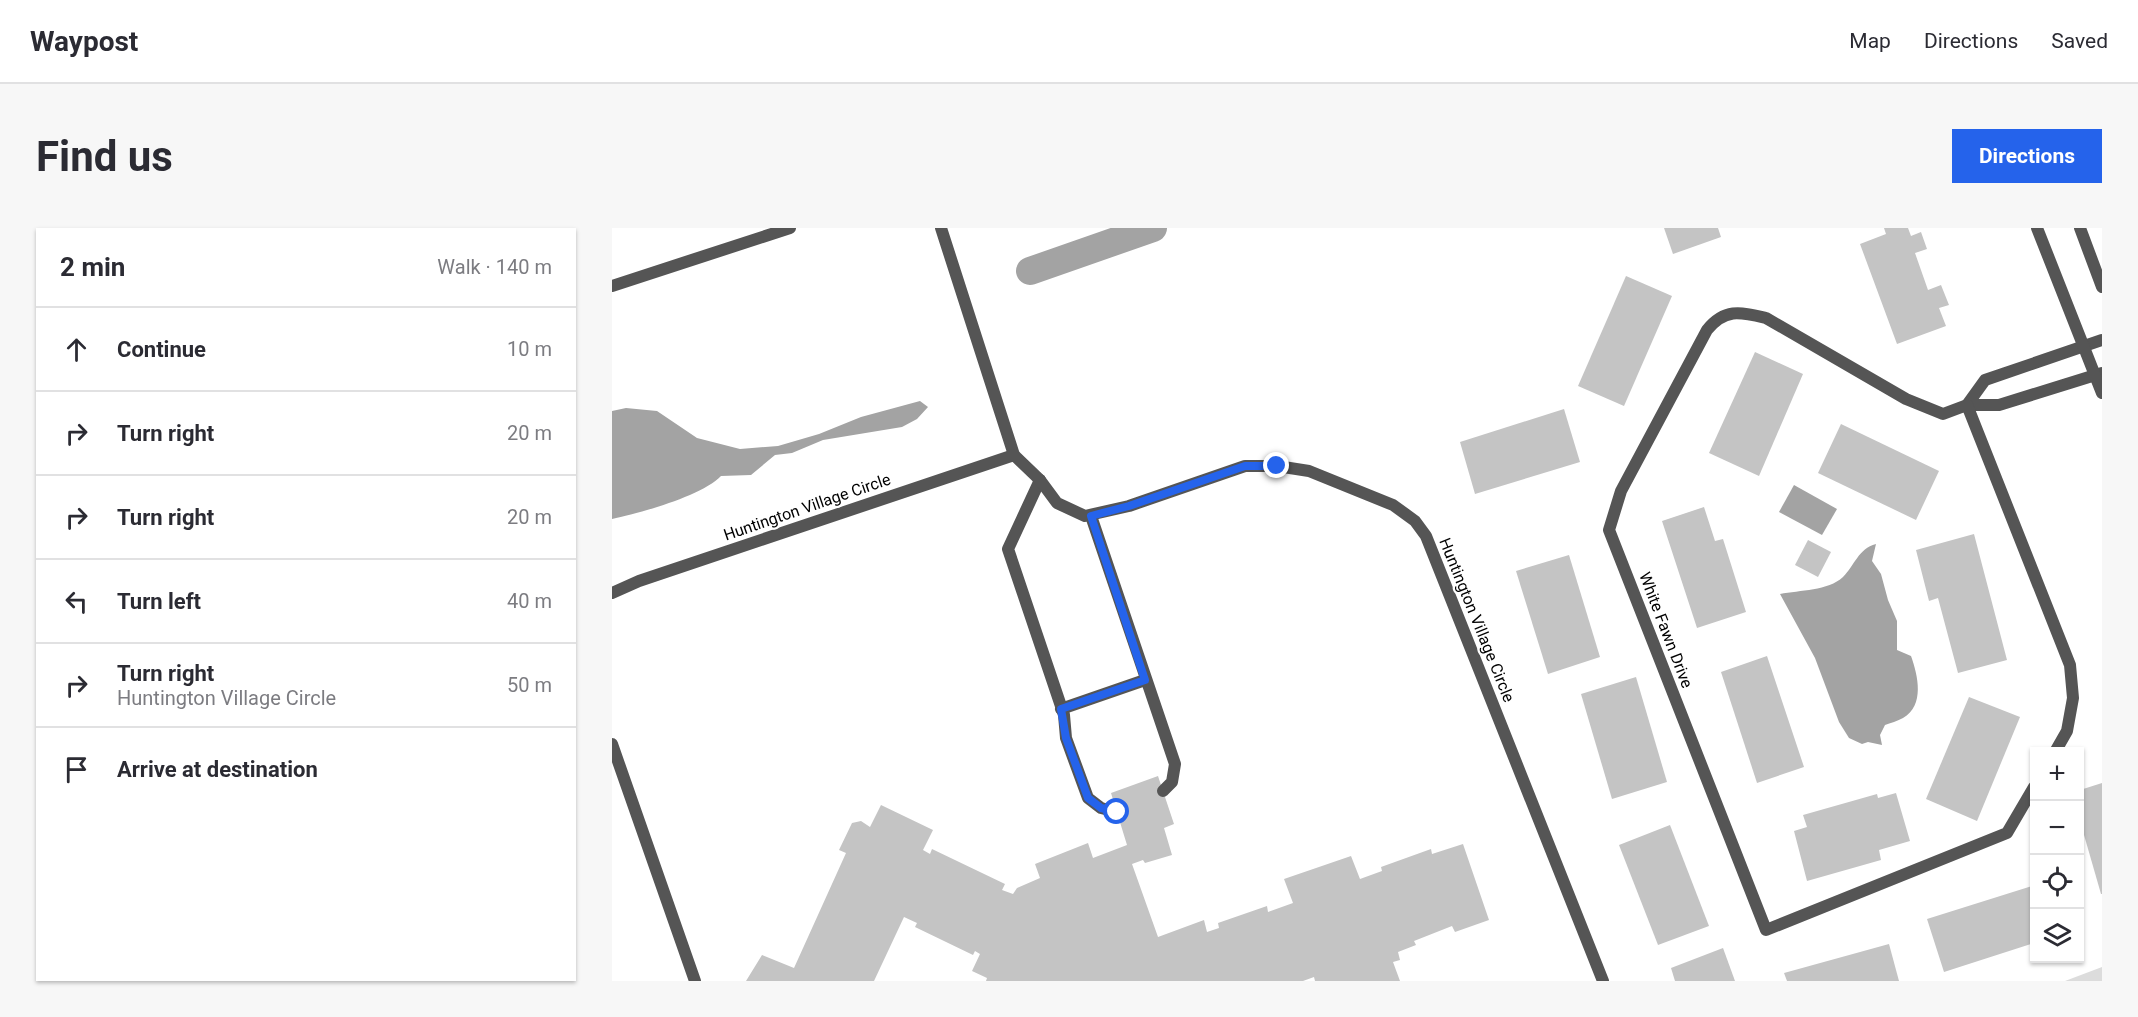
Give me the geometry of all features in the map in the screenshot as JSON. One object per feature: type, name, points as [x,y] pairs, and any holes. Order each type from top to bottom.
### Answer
[{"type":"street","points":[[612,286],[790,228]]},
{"type":"street","points":[[941,228],[1014,455],[1040,480],[1058,503],[1085,516],[1091,516],[1175,764],[1172,782],[1163,791]]},
{"type":"street","points":[[2037,228],[2083,347],[2098,374],[2102,393]]},
{"type":"street","points":[[2080,228],[2102,287]]},
{"type":"street","name":"White Fawn Drive","points":[[2030,794],[2007,833],[1766,930],[1609,530],[1621,491],[1707,330],[1716,319],[1730,313],[1746,313],[1766,318],[1906,399],[1943,414],[1967,405],[1999,405],[2098,374]]},
{"type":"street","points":[[2058,747],[2067,731],[2073,699],[2070,665],[1967,405],[1985,380],[2102,340]]},
{"type":"street","name":"Huntington Village Circle","points":[[612,593],[639,581],[1014,455]]},
{"type":"street","name":"Huntington Village Circle","points":[[1091,516],[1129,506],[1245,466],[1277,466],[1309,471],[1369,494],[1415,521],[1426,536],[1436,560],[1603,981]]},
{"type":"street","points":[[1040,480],[1008,549],[1061,709],[1066,738],[1088,798],[1101,808],[1117,812]]},
{"type":"street","points":[[1061,709],[1145,680]]},
{"type":"street","points":[[612,744],[695,981]]},
{"type":"shaded area","points":[[920,401],[928,407],[917,419],[902,427],[823,440],[792,453],[775,455],[751,475],[721,476],[686,497],[612,519],[612,411],[626,408],[657,411],[697,438],[740,449],[778,446],[819,434],[861,417]]},
{"type":"shaded area","points":[[1794,485],[1837,509],[1822,535],[1779,512]]},
{"type":"shaded area","points":[[1876,544],[1872,561],[1881,574],[1897,621],[1897,650],[1911,656],[1918,690],[1915,706],[1910,712],[1901,719],[1885,725],[1880,735],[1882,745],[1868,742],[1862,744],[1849,738],[1839,722],[1815,658],[1780,594],[1813,589],[1837,582],[1861,553]]},
{"type":"shaded area","points":[[2102,967],[2102,981],[2065,981]]},
{"type":"building","points":[[1664,228],[1718,228],[1721,237],[1673,254]]},
{"type":"building","points":[[1884,228],[1908,228],[1911,236],[1921,232],[1927,249],[1915,253],[1928,290],[1941,285],[1949,305],[1939,308],[1946,326],[1897,344],[1860,244],[1886,234]]},
{"type":"building","points":[[1626,276],[1672,296],[1624,406],[1578,386]]},
{"type":"building","points":[[1755,352],[1803,374],[1759,476],[1709,453]]},
{"type":"building","points":[[1564,409],[1580,462],[1475,494],[1460,442]]},
{"type":"building","points":[[1841,424],[1939,471],[1916,520],[1818,473]]},
{"type":"building","points":[[1704,507],[1715,541],[1723,539],[1746,612],[1697,628],[1662,521]]},
{"type":"building","points":[[1974,534],[2007,660],[1958,673],[1938,598],[1929,601],[1916,550]]},
{"type":"building","points":[[1808,540],[1831,552],[1818,577],[1795,565]]},
{"type":"building","points":[[1569,555],[1600,657],[1548,674],[1516,571]]},
{"type":"building","points":[[1767,656],[1804,767],[1757,783],[1721,672]]},
{"type":"building","points":[[1636,677],[1667,782],[1612,799],[1581,694]]},
{"type":"building","points":[[1969,697],[2020,717],[1977,821],[1926,799]]},
{"type":"building","points":[[1158,776],[1174,824],[1164,828],[1172,855],[1145,863],[1143,860],[1132,864],[1158,937],[1204,920],[1207,932],[1219,928],[1218,923],[1267,906],[1268,912],[1293,903],[1284,879],[1351,856],[1360,879],[1382,871],[1381,867],[1431,849],[1432,854],[1463,844],[1489,920],[1455,932],[1452,926],[1414,941],[1416,945],[1398,952],[1400,960],[1393,962],[1400,981],[1315,981],[1314,977],[1303,981],[986,981],[987,978],[972,971],[980,954],[975,951],[973,955],[915,927],[917,923],[904,917],[874,981],[746,981],[762,955],[794,968],[846,853],[839,850],[852,823],[861,821],[870,827],[881,805],[933,830],[923,850],[930,854],[932,849],[1005,884],[1002,890],[1013,894],[1017,888],[1040,878],[1035,864],[1088,843],[1093,858],[1127,845],[1111,793]]},
{"type":"building","points":[[2102,783],[2102,894],[2084,835],[2084,789]]},
{"type":"building","points":[[1896,793],[1910,841],[1879,850],[1881,860],[1807,881],[1794,831],[1807,827],[1803,815],[1877,794],[1878,798]]},
{"type":"building","points":[[1670,825],[1709,926],[1658,945],[1619,845]]},
{"type":"building","points":[[2030,887],[2030,944],[1944,972],[1927,919]]},
{"type":"building","points":[[1889,944],[1899,981],[1787,981],[1784,973]]},
{"type":"building","points":[[1723,948],[1735,981],[1675,981],[1671,968]]},
{"type":"waterway","points":[[1030,271],[1153,228]]},
{"type":"route","points":[[1117,812],[1101,808],[1088,798],[1066,738],[1064,715],[1061,709],[1145,680],[1091,516],[1129,506],[1245,466],[1277,466]]}]
